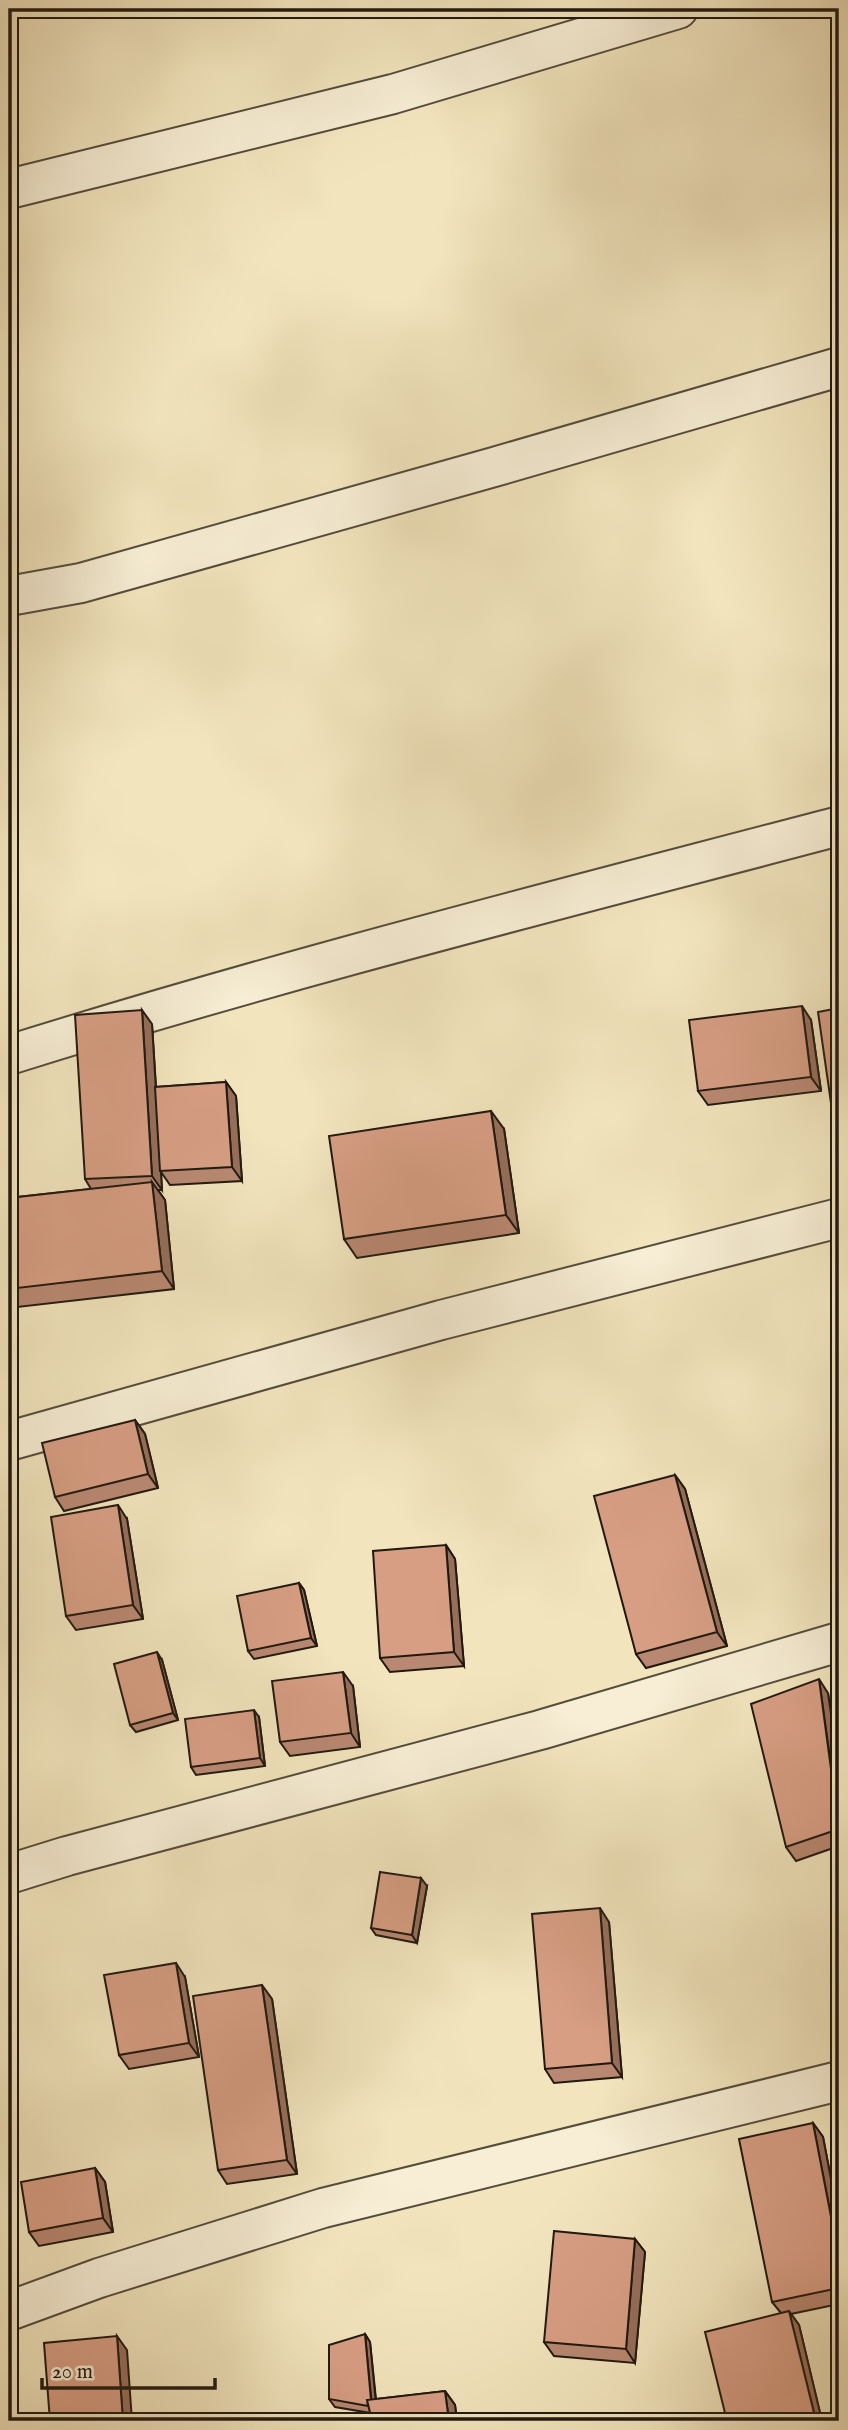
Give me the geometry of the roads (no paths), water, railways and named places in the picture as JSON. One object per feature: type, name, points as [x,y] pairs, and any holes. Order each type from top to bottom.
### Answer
[{"type":"street","points":[[9,189],[393,94],[678,9]]},
{"type":"street","points":[[9,596],[108,575],[839,367]]},
{"type":"street","points":[[9,1055],[118,1021],[467,924],[839,826]]},
{"type":"street","points":[[9,1441],[441,1320],[839,1218]]},
{"type":"street","points":[[9,1874],[66,1856],[541,1730],[839,1642]]},
{"type":"street","points":[[9,2311],[99,2278],[323,2208],[839,2081]]}]
